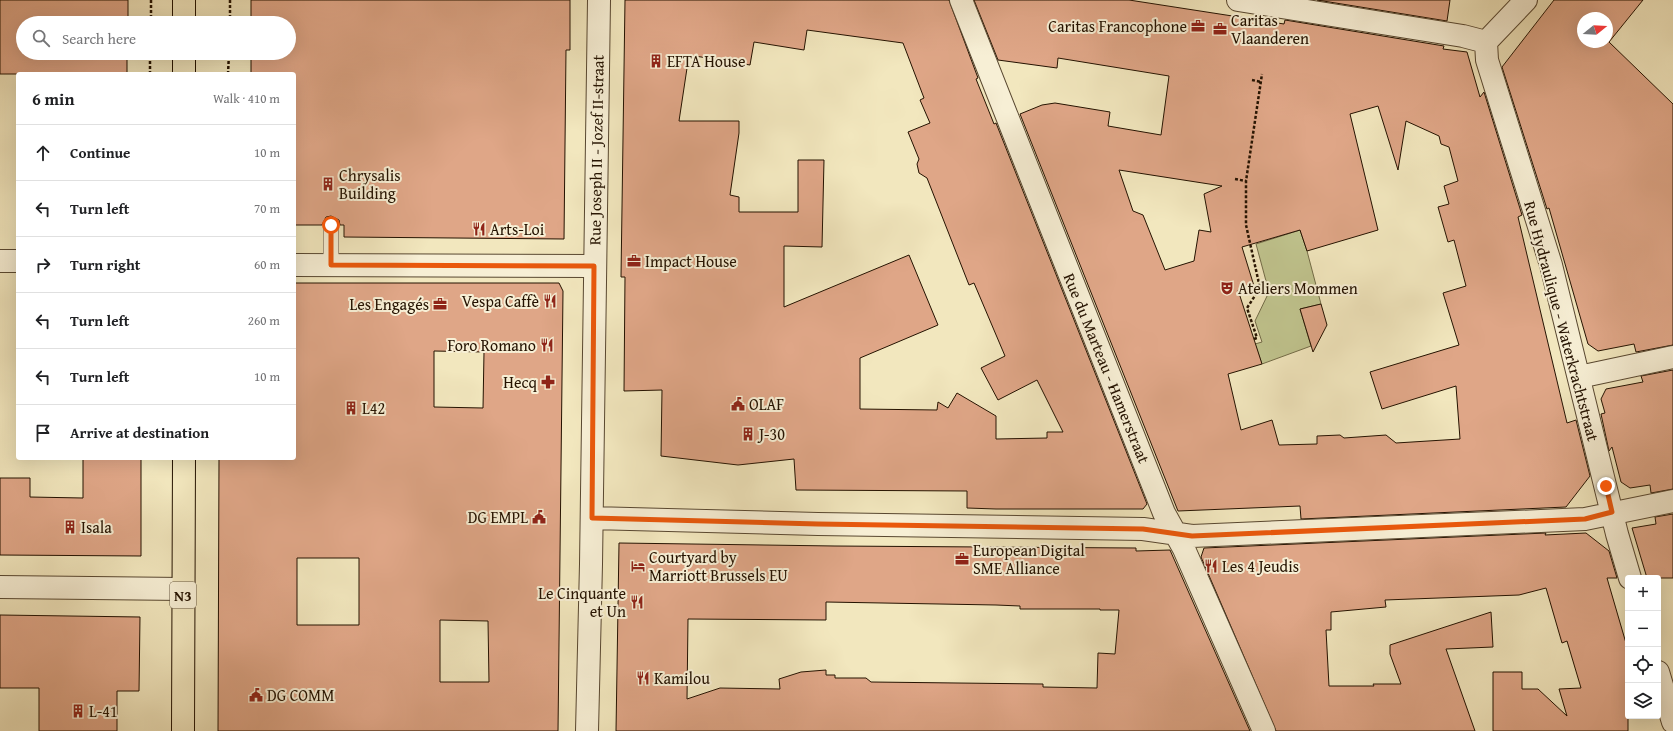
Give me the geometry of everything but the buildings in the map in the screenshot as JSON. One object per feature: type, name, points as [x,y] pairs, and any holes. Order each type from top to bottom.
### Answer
[{"type":"main road","points":[[184,0],[184,16]]},
{"type":"main road","points":[[184,60],[184,72]]},
{"type":"main road","name":"N3","points":[[183,731],[184,460]]},
{"type":"street","name":"Rue Joseph II - Jozef II-straat","points":[[587,731],[592,518],[594,266],[599,0]]},
{"type":"street","name":"Rue du Marteau - Hamerstraat","points":[[961,0],[1164,512],[1184,549],[1264,731]]},
{"type":"street","points":[[1238,0],[1463,36],[1486,42],[1526,0]]},
{"type":"street","name":"Rue Hydraulique - Waterkrachtstraat","points":[[1486,42],[1487,60],[1551,265],[1612,512],[1629,575]]},
{"type":"street","points":[[0,261],[16,261]]},
{"type":"street","points":[[296,265],[594,266]]},
{"type":"street","points":[[1579,377],[1673,357]]},
{"type":"street","points":[[592,518],[818,524],[1143,529],[1192,536],[1585,519],[1612,512],[1673,501]]},
{"type":"street","points":[[0,587],[183,589]]},
{"type":"street","points":[[1661,682],[1673,722]]},
{"type":"lane","points":[[331,225],[331,265]]},
{"type":"path","points":[[151,0],[151,16]]},
{"type":"path","points":[[230,0],[230,16]]},
{"type":"path","points":[[150,60],[150,72]]},
{"type":"path","points":[[228,72],[229,60]]},
{"type":"path","points":[[1254,339],[1257,338],[1248,308],[1260,288],[1246,225],[1246,181],[1262,74]]},
{"type":"path","points":[[1252,80],[1261,82]]},
{"type":"path","points":[[1235,179],[1246,181]]},
{"type":"green space","points":[[1300,230],[1321,304],[1300,309],[1311,346],[1262,364],[1255,344],[1262,342],[1255,321],[1269,292],[1256,244]]},
{"type":"place","name":"Caritas Francophone","points":[[1198,26]]},
{"type":"place","name":"Caritas Vlaanderen","points":[[1220,29]]},
{"type":"place","name":"EFTA House","points":[[656,61]]},
{"type":"place","name":"Chrysalis Building","points":[[328,184]]},
{"type":"place","name":"Arts-Loi","points":[[479,229]]},
{"type":"place","name":"Impact House","points":[[634,261]]},
{"type":"place","name":"Ateliers Mommen","points":[[1227,288]]},
{"type":"place","name":"Vespa Caffè","points":[[550,301]]},
{"type":"place","name":"Les Engagés","points":[[440,304]]},
{"type":"place","name":"Foro Romano","points":[[547,345]]},
{"type":"place","name":"Hecq","points":[[548,382]]},
{"type":"place","name":"OLAF","points":[[738,404]]},
{"type":"place","name":"L42","points":[[351,408]]},
{"type":"place","name":"J-30","points":[[748,434]]},
{"type":"place","name":"DG EMPL","points":[[539,517]]},
{"type":"place","name":"Isala","points":[[70,527]]},
{"type":"place","name":"European Digital SME Alliance","points":[[962,559]]},
{"type":"place","name":"Courtyard by Marriott Brussels EU","points":[[638,566]]},
{"type":"place","name":"Les 4 Jeudis","points":[[1211,566]]},
{"type":"place","name":"Le Cinquante et Un","points":[[637,602]]},
{"type":"place","name":"Kamilou","points":[[643,678]]},
{"type":"place","name":"DG COMM","points":[[256,695]]},
{"type":"place","name":"L-41","points":[[78,711]]},
{"type":"route","points":[[331,225],[331,265],[594,266],[592,518],[818,524],[1143,529],[1192,536],[1585,519],[1612,512],[1606,486]]}]
